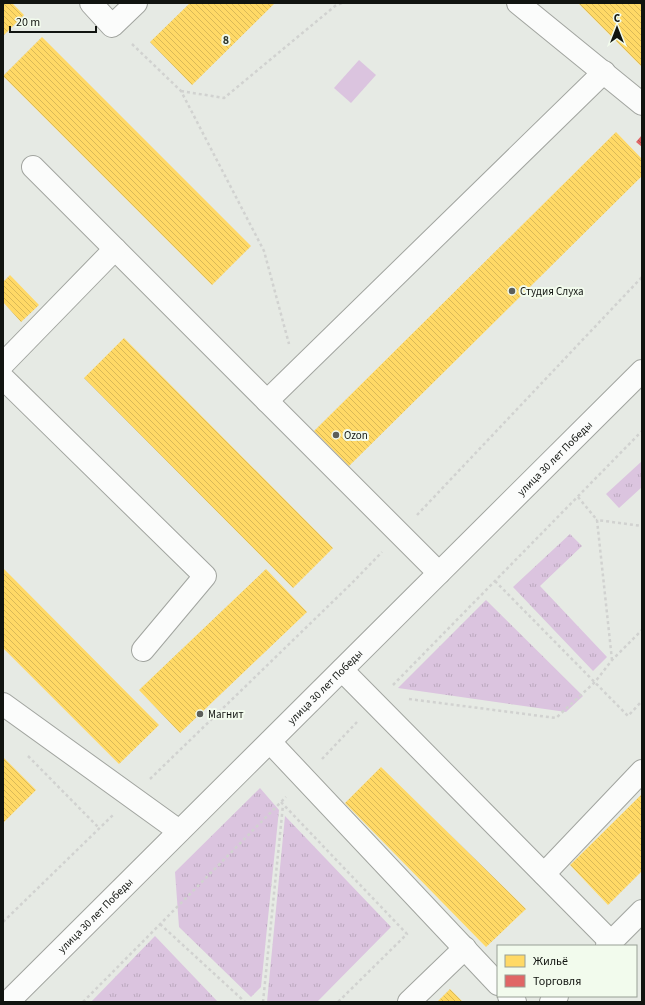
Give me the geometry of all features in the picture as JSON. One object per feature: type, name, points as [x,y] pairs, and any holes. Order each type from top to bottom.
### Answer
[{"type":"street","points":[[91,3],[112,26],[136,3]]},
{"type":"street","points":[[518,3],[642,104]]},
{"type":"street","points":[[267,401],[604,72]]},
{"type":"street","points":[[33,167],[439,573]]},
{"type":"street","points":[[3,364],[115,249]]},
{"type":"street","name":"улица 30 лет Победы","points":[[8,1002],[642,371]]},
{"type":"street","points":[[3,378],[205,576],[142,650]]},
{"type":"street","points":[[342,670],[544,874],[609,944],[642,911]]},
{"type":"street","points":[[3,704],[179,831]]},
{"type":"street","points":[[270,742],[497,983]]},
{"type":"street","points":[[544,874],[642,771]]},
{"type":"street","points":[[409,1002],[465,948]]},
{"type":"path","points":[[181,91],[224,98],[335,6],[342,3]]},
{"type":"path","points":[[112,26],[181,91],[264,251],[297,372]]},
{"type":"path","points":[[3,922],[353,582],[642,277]]},
{"type":"path","points":[[578,497],[597,520],[612,660]]},
{"type":"path","points":[[597,520],[642,526]]},
{"type":"path","points":[[495,581],[628,716],[642,701]]},
{"type":"path","points":[[406,699],[556,718],[595,682],[612,660],[642,630]]},
{"type":"path","points":[[24,753],[99,828]]},
{"type":"path","points":[[280,802],[407,934],[338,1002]]},
{"type":"path","points":[[263,1002],[284,805]]},
{"type":"path","points":[[160,924],[245,1002]]},
{"type":"green space","points":[[359,60],[376,75],[351,103],[334,88]]},
{"type":"green space","points":[[642,461],[642,487],[619,508],[606,494]]},
{"type":"green space","points":[[570,534],[582,546],[540,586],[607,657],[593,671],[513,587]]},
{"type":"green space","points":[[486,600],[583,696],[566,712],[398,688]]},
{"type":"green space","points":[[260,788],[279,810],[261,987],[251,997],[179,927],[175,872]]},
{"type":"green space","points":[[285,816],[391,927],[317,1002],[267,1002]]},
{"type":"green space","points":[[155,936],[218,1002],[91,1002]]},
{"type":"building: Жильё","points":[[3,3],[12,3],[24,15],[3,36]]},
{"type":"building: Жильё","points":[[190,3],[275,3],[192,85],[150,42]]},
{"type":"building: Жильё","points":[[578,3],[642,3],[642,67]]},
{"type":"building: Жильё","points":[[42,37],[251,246],[212,285],[3,76]]},
{"type":"building: Жильё","points":[[616,132],[642,159],[642,176],[349,466],[314,431]]},
{"type":"building: Жильё","points":[[10,275],[39,305],[21,322],[3,302],[3,282]]},
{"type":"building: Жильё","points":[[124,338],[333,548],[293,588],[84,378]]},
{"type":"building: Жильё","points":[[3,568],[159,725],[119,764],[3,648]]},
{"type":"building: Жильё","points":[[266,569],[307,612],[180,733],[139,690]]},
{"type":"building: Жильё","points":[[3,757],[36,790],[3,823]]},
{"type":"building: Жильё","points":[[381,767],[526,909],[486,947],[345,803]]},
{"type":"building: Жильё","points":[[642,794],[642,871],[608,905],[570,865]]},
{"type":"building: Жильё","points":[[450,989],[463,1002],[437,1002]]},
{"type":"building: Торговля","points":[[642,135],[642,147],[636,142]]},
{"type":"place","name":"Студия Слуха","points":[[512,291]]},
{"type":"place","name":"Ozon","points":[[336,435]]},
{"type":"place","name":"Магнит","points":[[200,714]]},
{"type":"district","name":"8","points":[[226,40]]}]
